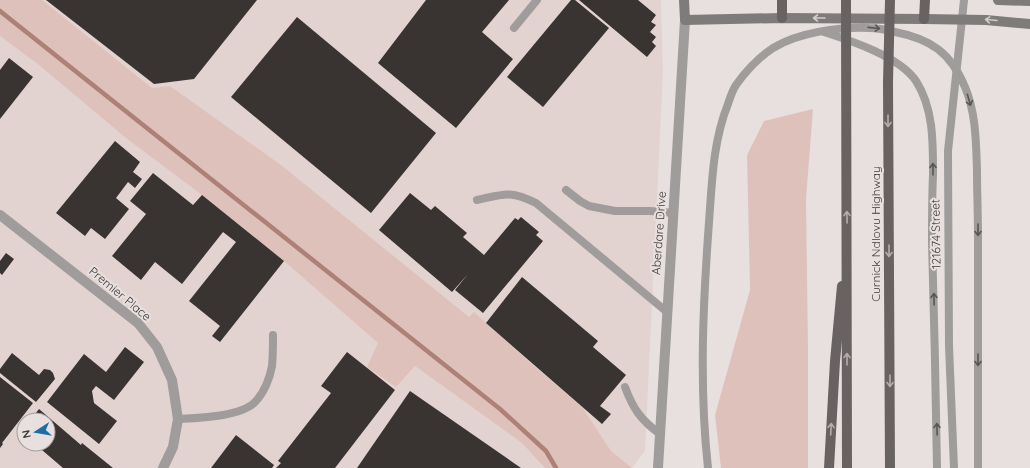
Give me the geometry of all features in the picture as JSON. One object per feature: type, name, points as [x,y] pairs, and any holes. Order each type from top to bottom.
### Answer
[{"type":"main road","points":[[782,0],[782,18]]},
{"type":"main road","points":[[846,0],[847,468]]},
{"type":"main road","name":"Curnick Ndlovu Highway","points":[[890,0],[888,82],[890,468]]},
{"type":"main road","points":[[924,19],[925,0]]},
{"type":"main road","points":[[829,468],[839,307],[847,256]]},
{"type":"street","name":"Aberdare Drive","points":[[658,468],[685,20],[684,0]]},
{"type":"street","points":[[998,0],[1030,1]]},
{"type":"street","points":[[685,20],[782,18],[924,19],[986,20],[1030,24]]},
{"type":"street","name":"Premier Place","points":[[0,215],[138,323],[157,347],[172,380],[178,419],[173,447],[163,468]]},
{"type":"lane","points":[[514,28],[537,0]]},
{"type":"lane","name":"121674 Street","points":[[954,468],[949,346],[948,151],[964,0]]},
{"type":"lane","points":[[708,468],[704,430],[704,293],[712,176],[718,135],[725,111],[734,88],[752,65],[774,48],[796,38],[821,31],[858,28],[874,28],[908,34],[928,41],[944,53],[954,67],[965,87],[971,107],[976,138],[978,230],[978,468]]},
{"type":"lane","points":[[821,31],[858,44],[890,59],[904,68],[916,81],[930,116],[933,141],[932,246],[937,468]]},
{"type":"lane","points":[[566,190],[589,206],[615,211],[674,213]]},
{"type":"lane","points":[[477,200],[512,194],[536,203],[667,312]]},
{"type":"lane","points":[[178,419],[220,416],[241,411],[255,403],[264,390],[272,367],[273,335]]},
{"type":"lane","points":[[625,387],[630,401],[641,419],[660,434]]},
{"type":"shaded area","points":[[0,0],[661,0],[663,72],[645,451],[632,468],[0,468]]},
{"type":"shaded area","points":[[0,0],[42,0],[152,88],[170,86],[281,165],[469,317],[474,312],[582,407],[611,451],[632,468],[545,468],[522,443],[415,366],[396,387],[367,367],[378,343],[284,261],[202,195],[126,138],[39,65],[0,36]]},
{"type":"shaded area","points":[[813,109],[806,199],[808,468],[721,468],[715,415],[750,290],[747,155],[764,121]]},
{"type":"building","points":[[46,0],[257,0],[194,79],[154,84]]},
{"type":"building","points":[[426,0],[509,0],[482,32],[513,59],[456,128],[378,63]]},
{"type":"building","points":[[571,0],[575,0],[609,28],[543,107],[507,77]]},
{"type":"building","points":[[579,0],[638,0],[656,15],[651,22],[656,25],[650,32],[656,37],[652,42],[656,46],[647,57]]},
{"type":"building","points":[[297,17],[436,133],[371,213],[231,97]]},
{"type":"building","points":[[9,58],[33,77],[0,119],[0,70]]},
{"type":"building","points":[[115,141],[140,162],[133,172],[142,179],[135,188],[128,182],[116,198],[129,209],[105,239],[91,228],[85,236],[56,213]]},
{"type":"building","points":[[153,173],[193,205],[202,195],[284,261],[220,342],[212,336],[220,326],[189,301],[236,242],[223,232],[182,284],[155,262],[141,280],[112,256],[146,214],[130,201]]},
{"type":"building","points":[[410,193],[431,210],[435,206],[467,233],[463,237],[484,255],[515,218],[518,220],[521,217],[539,232],[536,235],[543,241],[483,313],[455,290],[468,274],[452,292],[379,230]]},
{"type":"building","points":[[6,253],[14,259],[2,275],[0,273],[0,261]]},
{"type":"building","points":[[522,277],[598,341],[593,347],[626,375],[600,406],[611,414],[602,424],[486,323]]},
{"type":"building","points":[[125,347],[144,362],[114,400],[96,386],[92,391],[94,403],[117,421],[99,444],[47,402],[84,354],[106,372]]},
{"type":"building","points":[[347,352],[395,390],[335,468],[276,468],[281,463],[278,461],[331,393],[321,386]]},
{"type":"building","points":[[12,353],[39,375],[44,369],[50,370],[53,373],[55,379],[36,402],[0,373],[0,369]]},
{"type":"building","points":[[0,377],[33,403],[26,412],[16,412],[16,425],[2,443],[3,444],[0,448]]},
{"type":"building","points":[[410,391],[521,468],[357,468]]},
{"type":"building","points":[[56,424],[81,445],[82,443],[113,468],[63,468],[44,452],[56,452]]},
{"type":"building","points":[[236,435],[274,465],[272,468],[211,468]]},
{"type":"waterway","points":[[0,11],[500,409],[546,451],[556,468]]}]
